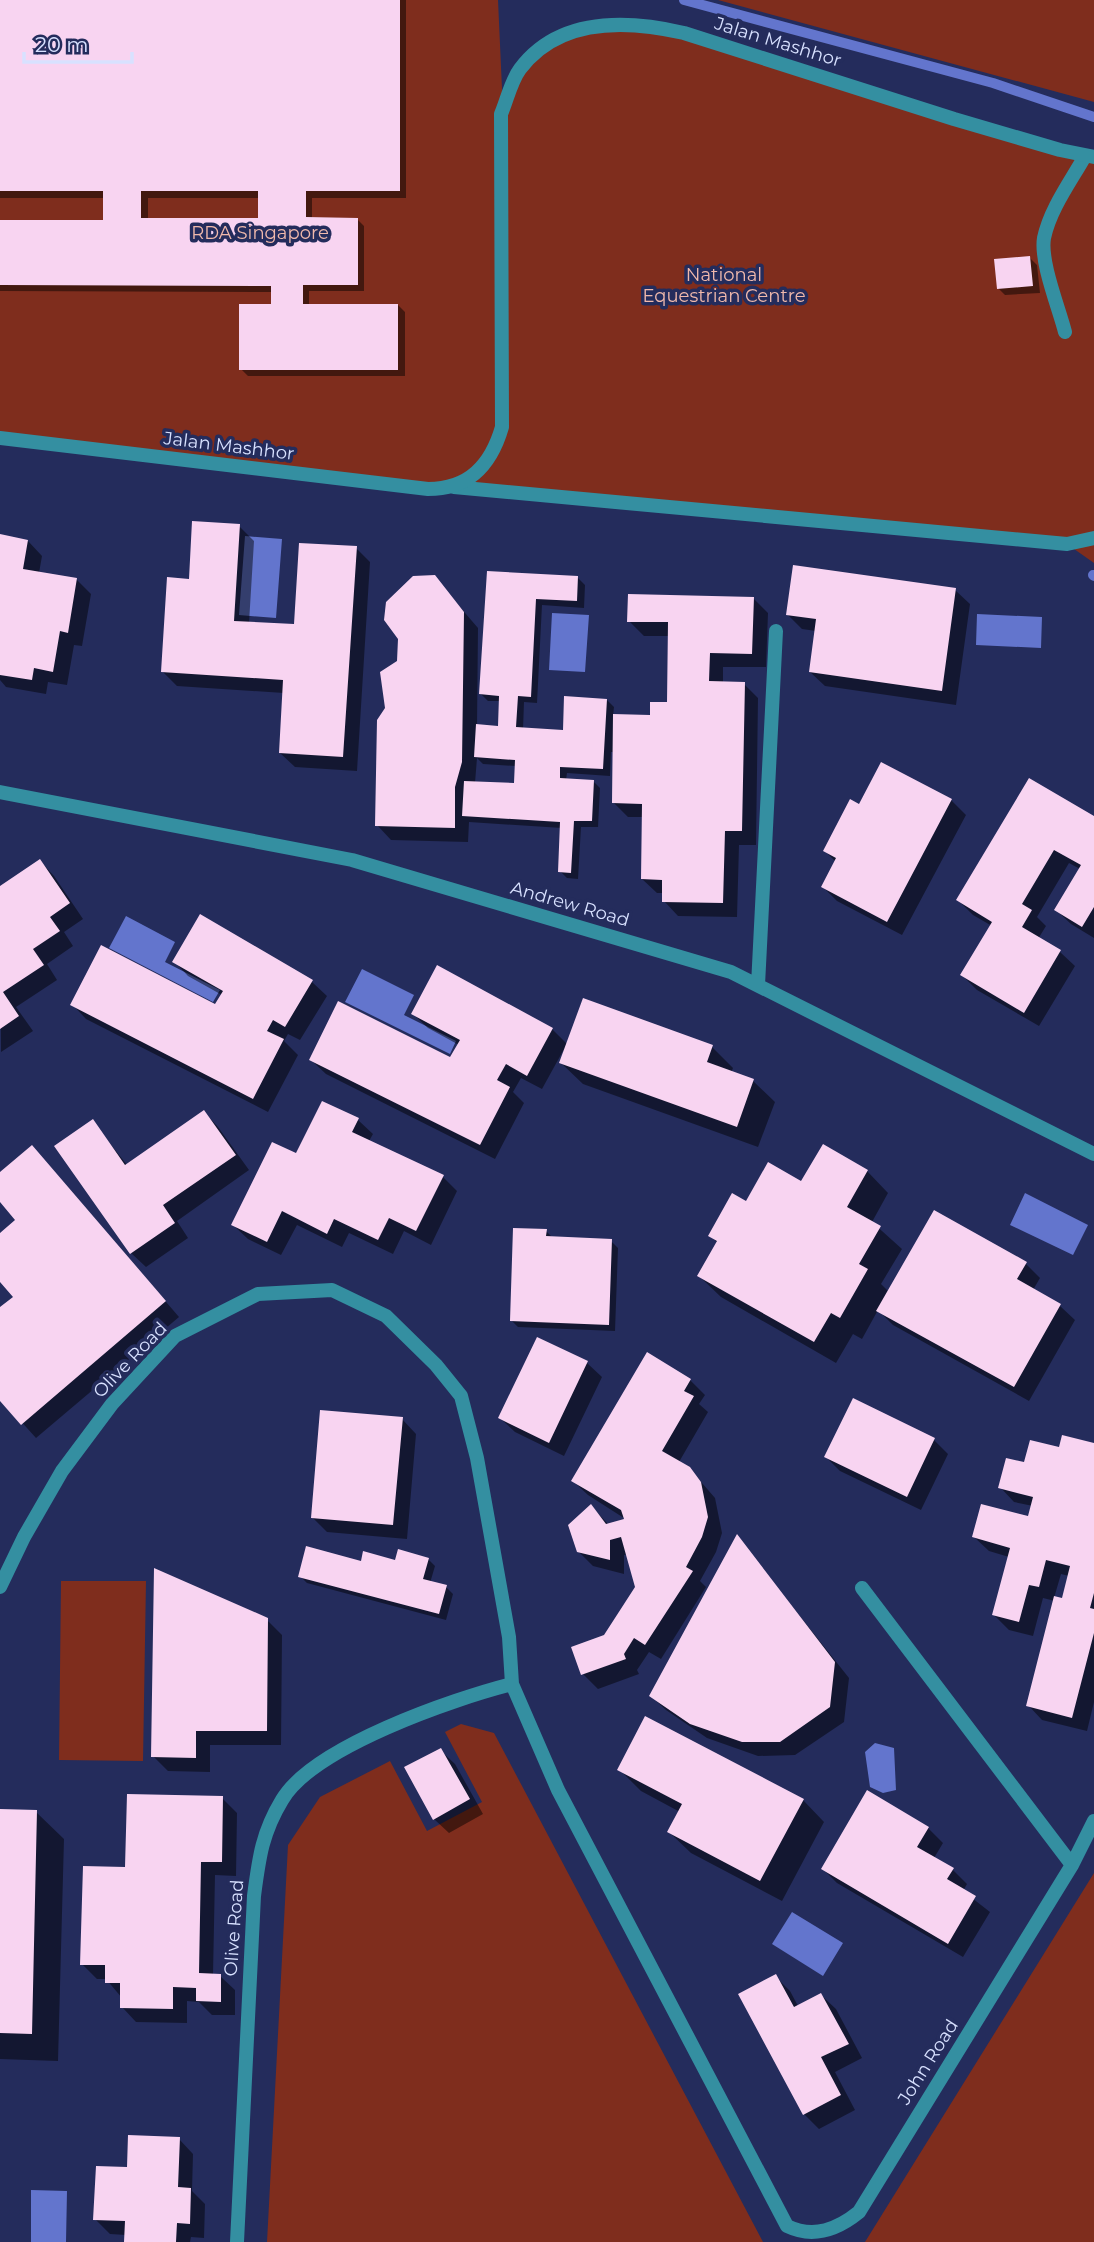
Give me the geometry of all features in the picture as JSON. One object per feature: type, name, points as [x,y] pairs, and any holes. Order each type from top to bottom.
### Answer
[{"type":"street","name":"Jalan Mashhor","points":[[454,487],[477,474],[497,444],[502,427],[501,114],[519,70],[544,45],[573,30],[645,24],[684,33],[954,119],[1090,156]]},
{"type":"street","points":[[1065,332],[1044,252],[1044,237],[1054,212],[1090,156]]},
{"type":"street","name":"Jalan Mashhor","points":[[0,438],[428,489],[454,487],[1067,544],[1094,538]]},
{"type":"street","points":[[758,985],[776,631]]},
{"type":"street","name":"Andrew Road","points":[[0,792],[352,860],[731,972],[1094,1154]]},
{"type":"street","name":"Olive Road","points":[[0,1587],[24,1537],[62,1471],[112,1404],[175,1336],[258,1294],[332,1290],[386,1316],[436,1365],[461,1396],[487,1513],[509,1637],[512,1685],[558,1790],[787,2226]]},
{"type":"street","points":[[862,1588],[1072,1865]]},
{"type":"street","name":"Olive Road","points":[[237,2242],[254,1896],[261,1843],[283,1797],[310,1770],[345,1748],[465,1696],[512,1685]]},
{"type":"street","name":"John Road","points":[[787,2226],[816,2232],[841,2227],[859,2212],[1072,1865],[1094,1821]]},
{"type":"green space","points":[[0,0],[498,0],[503,111],[530,66],[558,42],[593,32],[644,27],[1094,155],[1094,563],[1067,544],[444,488],[0,438]]},
{"type":"green space","points":[[718,0],[1094,0],[1094,102]]},
{"type":"green space","points":[[61,1581],[146,1581],[143,1761],[59,1760]]},
{"type":"green space","points":[[461,1724],[494,1733],[763,2242],[267,2242],[288,1845],[320,1797],[390,1761],[427,1831],[482,1802],[445,1732]]},
{"type":"green space","points":[[1094,1873],[1094,2242],[865,2242]]},
{"type":"water","points":[[245,536],[282,539],[276,618],[239,615]]},
{"type":"water","points":[[552,613],[589,615],[585,672],[549,670]]},
{"type":"water","points":[[977,614],[1042,617],[1041,648],[976,645]]},
{"type":"water","points":[[126,916],[175,942],[165,962],[220,990],[213,1002],[109,948]]},
{"type":"water","points":[[362,969],[414,995],[404,1015],[456,1041],[450,1054],[345,1002]]},
{"type":"water","points":[[1025,1193],[1088,1225],[1073,1255],[1010,1225]]},
{"type":"water","points":[[875,1743],[894,1748],[896,1790],[883,1793],[870,1787],[865,1752]]},
{"type":"water","points":[[792,1912],[843,1943],[823,1976],[772,1944]]},
{"type":"water","points":[[31,2190],[67,2191],[66,2242],[31,2242]]},
{"type":"building","points":[[0,0],[400,0],[400,191],[306,191],[306,217],[358,218],[358,285],[303,285],[303,304],[398,304],[398,370],[239,370],[239,304],[271,304],[271,286],[0,285],[0,220],[103,220],[103,191],[0,191]],"holes":[[[141,191],[258,191],[258,218],[141,218]]]},
{"type":"building","points":[[1030,256],[1033,286],[997,289],[994,259]]},
{"type":"building","points":[[192,521],[240,524],[234,621],[294,624],[299,543],[357,546],[343,757],[279,753],[283,680],[161,672],[167,577],[189,579]]},
{"type":"building","points":[[0,534],[28,540],[23,569],[77,578],[68,633],[60,631],[53,672],[34,668],[32,680],[0,675]]},
{"type":"building","points":[[793,565],[956,588],[942,691],[809,672],[816,619],[786,615]]},
{"type":"building","points":[[487,571],[578,576],[577,601],[536,599],[531,697],[518,696],[516,727],[563,730],[564,696],[607,699],[603,769],[560,767],[560,778],[594,780],[592,821],[574,821],[571,873],[558,872],[560,822],[462,816],[464,781],[514,783],[515,760],[474,757],[476,724],[498,726],[499,696],[479,694]]},
{"type":"building","points":[[435,575],[464,612],[462,762],[455,787],[455,828],[375,826],[377,720],[385,708],[380,672],[397,661],[398,639],[384,620],[386,602],[413,576]]},
{"type":"building","points":[[628,594],[754,597],[752,654],[710,653],[709,681],[745,682],[742,831],[725,831],[723,903],[662,902],[662,880],[641,879],[642,804],[612,803],[613,714],[650,715],[650,702],[667,702],[668,622],[627,622]]},
{"type":"building","points":[[881,762],[952,799],[887,922],[821,887],[836,858],[823,851],[850,799],[859,804]]},
{"type":"building","points":[[1029,778],[1094,816],[1094,907],[1082,927],[1054,910],[1081,865],[1054,850],[1022,904],[1032,910],[1022,927],[1061,950],[1024,1013],[960,975],[992,922],[956,900]]},
{"type":"building","points":[[40,859],[70,903],[50,917],[60,931],[33,949],[44,965],[3,992],[19,1016],[0,1029],[0,886]]},
{"type":"building","points":[[200,914],[313,980],[285,1027],[273,1020],[267,1031],[284,1039],[253,1099],[70,1005],[101,945],[215,1004],[223,991],[172,962]]},
{"type":"building","points":[[437,965],[553,1028],[527,1076],[506,1064],[497,1080],[510,1087],[480,1145],[309,1060],[338,1001],[450,1057],[460,1040],[411,1014]]},
{"type":"building","points":[[583,998],[713,1045],[707,1062],[754,1079],[737,1127],[559,1063]]},
{"type":"building","points":[[322,1101],[359,1118],[352,1132],[444,1175],[416,1231],[389,1218],[378,1240],[334,1219],[327,1234],[282,1211],[267,1242],[231,1225],[272,1142],[296,1153]]},
{"type":"building","points":[[204,1110],[236,1155],[163,1205],[175,1223],[130,1254],[54,1146],[93,1119],[125,1165]]},
{"type":"building","points":[[823,1144],[868,1170],[847,1207],[881,1226],[859,1264],[868,1269],[840,1318],[831,1313],[814,1342],[697,1276],[717,1241],[708,1236],[732,1193],[746,1201],[768,1162],[801,1181]]},
{"type":"building","points":[[32,1145],[166,1301],[21,1425],[0,1401],[0,1307],[13,1297],[0,1282],[0,1233],[15,1220],[0,1202],[0,1172]]},
{"type":"building","points":[[934,1210],[1027,1262],[1017,1279],[1061,1304],[1014,1387],[876,1311]]},
{"type":"building","points":[[513,1228],[547,1229],[546,1236],[612,1239],[609,1325],[510,1321]]},
{"type":"building","points":[[537,1337],[588,1361],[549,1443],[498,1418]]},
{"type":"building","points":[[647,1352],[691,1379],[684,1391],[694,1396],[662,1451],[690,1467],[701,1482],[708,1517],[702,1537],[686,1567],[693,1571],[645,1645],[634,1638],[624,1654],[626,1659],[581,1675],[571,1647],[604,1635],[635,1587],[621,1537],[610,1540],[610,1560],[577,1552],[568,1525],[591,1504],[606,1524],[624,1519],[621,1510],[571,1481]]},
{"type":"building","points":[[853,1398],[935,1438],[907,1497],[824,1457]]},
{"type":"building","points":[[320,1410],[403,1417],[393,1525],[311,1518]]},
{"type":"building","points":[[1062,1435],[1094,1443],[1094,1593],[1090,1608],[1094,1609],[1094,1633],[1072,1718],[1026,1706],[1054,1596],[1062,1598],[1070,1566],[1046,1560],[1039,1587],[1029,1585],[1019,1622],[992,1615],[1010,1548],[972,1537],[981,1504],[1028,1516],[1033,1497],[998,1488],[1006,1458],[1024,1462],[1030,1440],[1059,1447]]},
{"type":"building","points":[[737,1534],[835,1662],[830,1707],[780,1742],[742,1742],[690,1724],[649,1696]]},
{"type":"building","points":[[306,1546],[361,1561],[363,1551],[395,1560],[398,1549],[429,1558],[423,1579],[447,1585],[439,1614],[298,1577]]},
{"type":"building","points":[[154,1568],[268,1618],[267,1731],[196,1731],[196,1758],[151,1757]]},
{"type":"building","points":[[645,1716],[804,1799],[760,1881],[667,1832],[682,1804],[617,1770]]},
{"type":"building","points":[[441,1748],[470,1799],[433,1820],[404,1767]]},
{"type":"building","points":[[867,1790],[929,1827],[917,1847],[954,1868],[947,1879],[976,1896],[948,1944],[821,1869]]},
{"type":"building","points":[[127,1794],[223,1796],[222,1862],[201,1862],[199,1973],[221,1974],[221,2002],[196,2001],[196,1988],[173,1987],[173,2009],[120,2008],[120,1983],[105,1983],[105,1965],[80,1965],[83,1866],[125,1867]]},
{"type":"building","points":[[0,1809],[37,1810],[32,2034],[0,2033]]},
{"type":"building","points":[[776,1974],[794,2007],[821,1993],[849,2044],[821,2057],[841,2095],[803,2115],[738,1994]]},
{"type":"building","points":[[128,2135],[180,2137],[178,2187],[191,2188],[190,2224],[177,2223],[176,2242],[124,2242],[125,2221],[93,2220],[96,2166],[127,2167]]},
{"type":"waterway","points":[[684,0],[993,83],[1094,117]]},
{"type":"park label","name":"RDA Singapore","points":[[260,233]]},
{"type":"park label","name":"National Equestrian Centre","points":[[724,285]]}]
